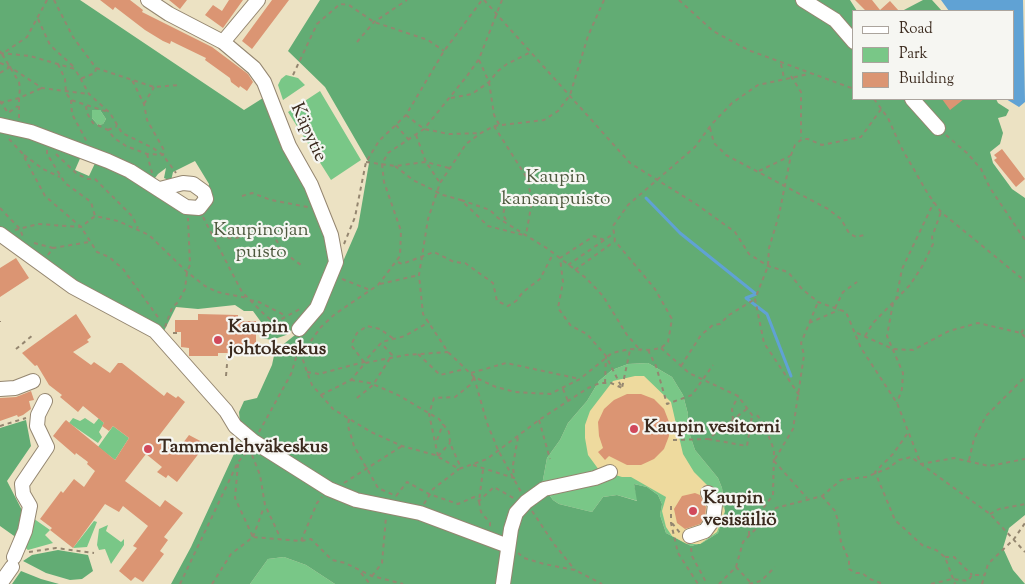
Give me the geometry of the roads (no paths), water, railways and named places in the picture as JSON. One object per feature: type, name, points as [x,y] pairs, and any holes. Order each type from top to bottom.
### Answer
[{"type":"street","name":"Käpytie","points":[[148,0],[168,14],[223,42],[254,68],[264,82],[289,146],[311,185],[331,235],[334,269],[318,308],[299,329]]},
{"type":"street","points":[[223,42],[258,0]]},
{"type":"street","points":[[804,0],[835,20],[852,40]]},
{"type":"street","points":[[913,100],[938,128]]},
{"type":"street","points":[[3,131],[20,128],[88,153],[127,169],[155,186],[192,208],[206,199],[204,192],[193,184],[183,183],[155,186]]},
{"type":"street","points":[[5,232],[43,266],[73,287],[155,331],[226,411],[235,426],[252,444],[332,491],[356,500],[420,513],[508,546]]},
{"type":"street","points":[[0,389],[14,388],[33,381]]},
{"type":"street","points":[[0,584],[17,559],[25,531],[30,506],[23,494],[22,484],[47,447],[37,426],[38,414],[46,401]]},
{"type":"street","points":[[503,584],[508,546],[516,513],[525,502],[544,489],[595,478],[610,472]]},
{"type":"street","points":[[690,536],[705,531],[713,520],[715,505],[708,492]]},
{"type":"water","points":[[941,0],[1023,0],[1025,102],[1019,107],[1008,100],[1015,100],[1015,10],[948,10]]},
{"type":"waterway","points":[[646,198],[680,233],[756,294],[746,298],[767,314],[791,376]]},
{"type":"place","name":"Kaupin johtokeskus","points":[[218,340]]},
{"type":"place","name":"Kaupin vesitorni","points":[[634,429]]},
{"type":"place","name":"Tammenlehväkeskus","points":[[148,449]]},
{"type":"place","name":"Kaupin vesisäiliö","points":[[693,511]]},
{"type":"park label","name":"Kaupin kansanpuisto","points":[[556,190]]},
{"type":"park label","name":"Kaupinojan puisto","points":[[261,243]]}]
